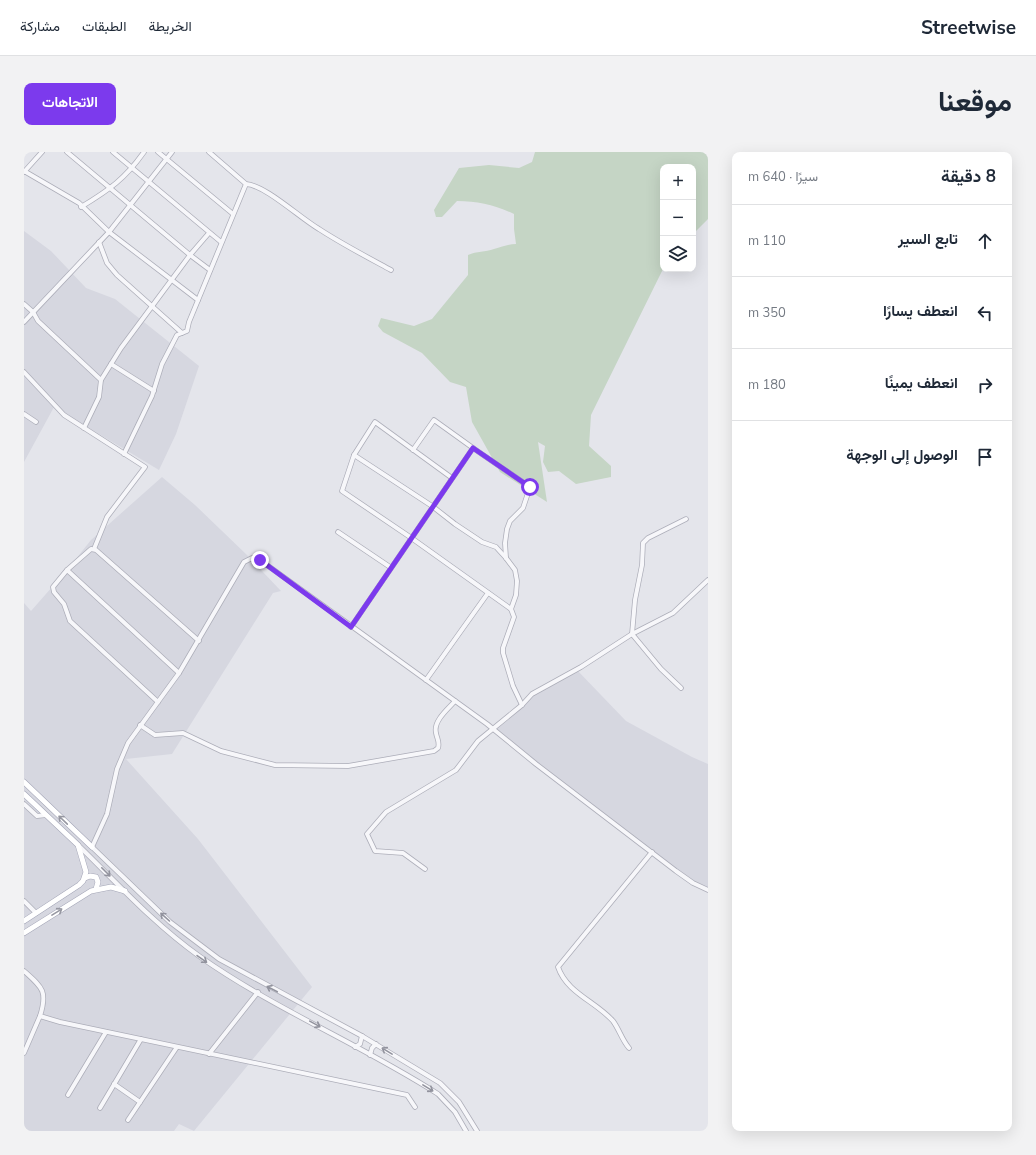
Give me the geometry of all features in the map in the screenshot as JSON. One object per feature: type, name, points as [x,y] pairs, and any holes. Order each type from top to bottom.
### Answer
[{"type":"main road","points":[[24,782],[92,846]]},
{"type":"main road","points":[[24,794],[78,845],[86,869],[85,878]]},
{"type":"main road","points":[[24,921],[79,885],[85,878],[90,876],[96,877],[98,884],[96,889]]},
{"type":"main road","points":[[24,933],[96,889],[110,887],[125,891]]},
{"type":"street","points":[[42,152],[24,171],[79,203],[81,207],[109,232],[198,300]]},
{"type":"street","points":[[67,152],[210,270]]},
{"type":"street","points":[[113,152],[147,182],[221,242]]},
{"type":"street","points":[[81,207],[112,188],[132,168],[144,152]]},
{"type":"street","points":[[158,152],[233,214]]},
{"type":"street","points":[[24,322],[109,232],[172,152]]},
{"type":"street","points":[[209,152],[246,184],[252,184],[318,229],[391,270]]},
{"type":"street","points":[[124,454],[154,391],[162,364],[177,335],[187,331],[189,322],[221,242],[246,184]]},
{"type":"street","points":[[84,428],[100,397],[101,380],[111,364],[152,305],[190,255],[209,233]]},
{"type":"street","points":[[99,242],[106,263],[117,275],[182,333]]},
{"type":"street","points":[[24,304],[33,312],[38,321],[101,380]]},
{"type":"street","points":[[111,364],[154,391]]},
{"type":"street","points":[[24,372],[64,415],[145,467],[107,517],[94,549],[67,570],[53,590],[64,604],[70,621],[158,702]]},
{"type":"street","points":[[24,414],[36,422]]},
{"type":"street","points":[[413,450],[434,420],[530,487],[523,508],[510,522],[507,529],[505,543],[506,558]]},
{"type":"street","points":[[452,478],[375,422],[354,455],[342,491],[410,537],[511,609],[514,617],[503,648],[503,653],[515,691],[522,705]]},
{"type":"street","points":[[351,627],[410,537],[473,448]]},
{"type":"street","points":[[354,455],[432,506],[477,538],[496,547],[515,570],[517,581],[516,595],[511,609]]},
{"type":"street","points":[[680,688],[661,669],[632,634],[635,600],[643,562],[643,543],[648,538],[686,519]]},
{"type":"street","points":[[338,532],[390,567]]},
{"type":"street","points":[[94,549],[199,641]]},
{"type":"street","points":[[477,1131],[459,1102],[444,1087],[376,1044],[237,970],[202,947],[155,908],[92,846],[107,814],[122,755],[140,725],[158,702],[199,641],[243,564],[252,558],[260,560],[493,728],[536,764],[692,883],[708,890]]},
{"type":"street","points":[[67,570],[178,673]]},
{"type":"street","points":[[425,870],[403,853],[375,851],[367,834],[386,812],[456,770],[478,740],[522,705],[532,694],[581,667],[632,634],[673,613],[708,580]]},
{"type":"street","points":[[426,680],[488,592]]},
{"type":"street","points":[[140,725],[155,735],[183,733],[222,751],[268,764],[348,766],[434,751],[440,744],[435,732],[437,724],[455,701]]},
{"type":"street","points":[[25,807],[37,816],[46,815]]},
{"type":"street","points":[[78,845],[153,919],[183,944],[215,967],[438,1094],[455,1112],[466,1131]]},
{"type":"street","points":[[629,1048],[614,1023],[606,1014],[564,981],[558,967],[652,852]]},
{"type":"street","points":[[24,901],[36,913]]},
{"type":"street","points":[[24,971],[42,989],[45,998],[40,1016],[24,1053]]},
{"type":"street","points":[[209,1054],[258,992]]},
{"type":"street","points":[[40,1016],[106,1032],[407,1095],[415,1107]]},
{"type":"street","points":[[68,1095],[106,1032]]},
{"type":"street","points":[[354,1047],[360,1044],[362,1036]]},
{"type":"street","points":[[100,1108],[141,1039]]},
{"type":"street","points":[[370,1055],[371,1050],[376,1044]]},
{"type":"street","points":[[128,1120],[176,1047]]},
{"type":"street","points":[[114,1084],[140,1102]]},
{"type":"shaded area","points":[[24,231],[51,251],[86,288],[115,299],[199,366],[176,434],[159,470],[54,407],[24,462]]},
{"type":"shaded area","points":[[162,477],[195,505],[247,555],[281,591],[273,593],[172,754],[126,759],[198,839],[312,987],[194,1131],[179,1124],[174,1131],[24,1131],[24,603],[31,611],[91,540]]},
{"type":"shaded area","points":[[576,669],[626,721],[692,757],[708,764],[708,890],[693,883],[493,728],[532,694]]},
{"type":"green space","points":[[535,152],[708,152],[708,219],[696,231],[696,164],[660,164],[660,272],[662,272],[591,415],[589,446],[611,466],[611,477],[576,484],[559,471],[548,472],[543,462],[545,446],[538,442],[547,502],[500,472],[472,422],[466,387],[450,382],[422,353],[383,332],[378,326],[381,318],[414,326],[432,319],[468,275],[468,255],[516,244],[514,214],[493,206],[457,201],[442,217],[436,217],[434,210],[459,168],[489,165],[519,168],[532,162]]},
{"type":"route","points":[[260,560],[351,627],[410,537],[473,448],[530,487]]}]
